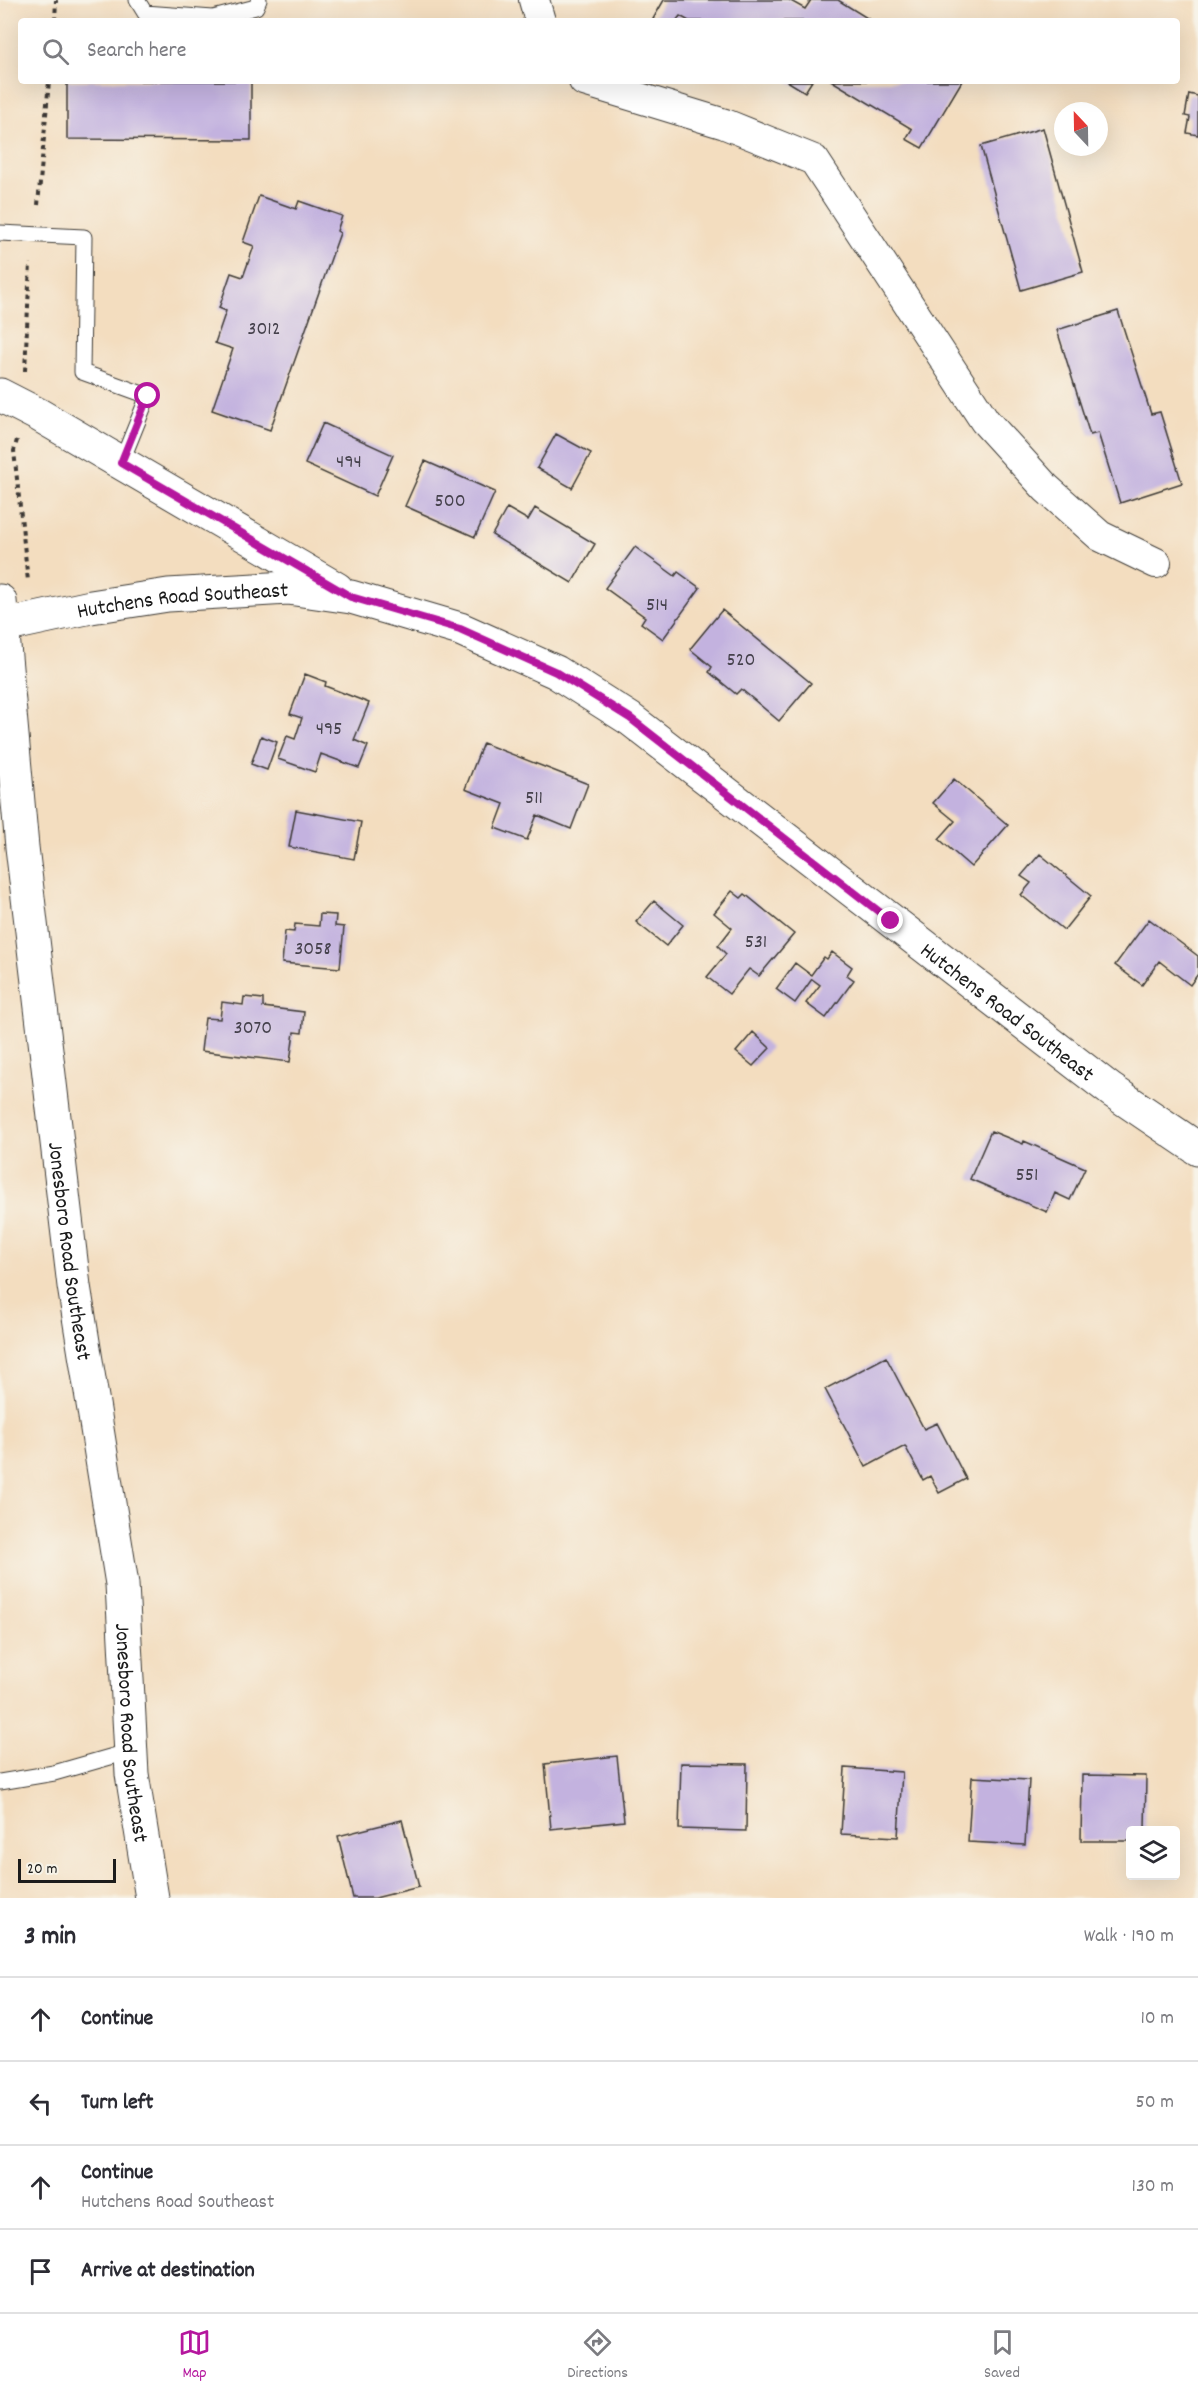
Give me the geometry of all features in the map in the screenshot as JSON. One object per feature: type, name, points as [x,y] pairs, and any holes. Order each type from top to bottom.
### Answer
[{"type":"street","points":[[534,0],[539,18]]},
{"type":"street","points":[[594,84],[725,124],[814,160],[985,421],[1046,488],[1101,536],[1156,563]]},
{"type":"street","points":[[12,388],[39,415],[351,597]]},
{"type":"street","name":"Hutchens Road Southeast","points":[[1,618],[168,595],[288,588],[351,597],[460,629],[556,672],[630,718],[1111,1090],[1198,1149]]},
{"type":"street","name":"Jonesboro Road Southeast","points":[[1,618],[22,847],[72,1274],[122,1584],[132,1774],[152,1898]]},
{"type":"lane","points":[[137,0],[145,13],[213,18],[256,7],[258,0]]},
{"type":"lane","points":[[0,234],[84,237],[82,372],[148,396],[121,463]]},
{"type":"lane","points":[[0,1782],[54,1773],[131,1751]]},
{"type":"path","points":[[55,18],[57,0]]},
{"type":"path","points":[[38,205],[49,84]]},
{"type":"path","points":[[12,388],[30,263]]},
{"type":"path","points":[[19,434],[14,451],[27,580],[32,585]]},
{"type":"building","points":[[664,0],[789,0],[805,9],[811,0],[838,0],[867,18],[684,18],[680,16],[678,18],[654,18]]},
{"type":"building","points":[[67,84],[251,84],[251,140],[67,139]]},
{"type":"building","points":[[792,84],[810,84],[805,92]]},
{"type":"building","points":[[837,84],[960,84],[922,148],[906,139],[912,129]]},
{"type":"building","points":[[1189,94],[1198,96],[1198,135],[1187,133],[1190,117],[1185,116]]},
{"type":"building","points":[[1043,128],[1083,272],[1021,290],[981,146]]},
{"type":"building","points":[[259,196],[296,209],[299,201],[342,216],[337,231],[340,233],[270,430],[212,410],[233,349],[215,343],[226,311],[219,308],[231,273],[243,277],[254,246],[243,242]]},
{"type":"building","points":[[1118,311],[1151,414],[1160,412],[1182,483],[1120,503],[1098,433],[1090,435],[1057,330]]},
{"type":"building","points":[[323,423],[393,455],[375,496],[305,464]]},
{"type":"building","points":[[556,434],[591,453],[572,488],[537,468]]},
{"type":"building","points":[[425,461],[495,492],[475,537],[405,506]]},
{"type":"building","points":[[507,508],[528,520],[535,508],[595,544],[572,583],[492,535]]},
{"type":"building","points":[[635,547],[675,576],[678,572],[700,588],[663,639],[641,623],[645,617],[605,588]]},
{"type":"building","points":[[722,610],[811,683],[779,721],[741,689],[736,694],[709,672],[712,667],[690,649]]},
{"type":"building","points":[[305,674],[326,682],[325,686],[369,703],[354,740],[368,746],[359,768],[321,754],[315,772],[278,759],[287,736],[295,739],[302,718],[290,714]]},
{"type":"building","points":[[261,736],[277,742],[267,770],[251,764]]},
{"type":"building","points":[[483,743],[588,784],[571,829],[537,815],[527,840],[495,828],[504,804],[465,789]]},
{"type":"building","points":[[954,779],[1008,825],[971,867],[939,839],[955,821],[933,803]]},
{"type":"building","points":[[296,810],[361,822],[354,859],[289,847]]},
{"type":"building","points":[[1040,854],[1091,896],[1064,930],[1021,895],[1031,883],[1021,876]]},
{"type":"building","points":[[732,891],[741,898],[745,894],[794,934],[759,976],[749,969],[729,994],[707,977],[726,954],[718,946],[732,928],[714,913]]},
{"type":"building","points":[[654,901],[683,925],[666,946],[636,922]]},
{"type":"building","points":[[320,914],[336,915],[335,926],[344,927],[340,968],[282,963],[285,931],[294,932],[295,924],[319,926]]},
{"type":"building","points":[[1149,919],[1198,956],[1198,974],[1190,985],[1159,961],[1142,985],[1115,965]]},
{"type":"building","points":[[832,952],[852,967],[847,975],[854,980],[826,1018],[806,1003],[820,985],[812,979],[795,1003],[776,989],[795,963],[811,975],[824,957],[827,959]]},
{"type":"building","points":[[244,997],[263,999],[263,1007],[304,1012],[302,1033],[294,1032],[290,1062],[201,1051],[205,1018],[220,1019],[222,1002],[243,1005]]},
{"type":"building","points":[[753,1032],[770,1048],[753,1066],[736,1052]]},
{"type":"building","points":[[991,1131],[1023,1144],[1024,1141],[1085,1168],[1070,1200],[1055,1193],[1047,1212],[970,1179]]},
{"type":"building","points":[[886,1357],[924,1429],[937,1423],[966,1479],[939,1493],[930,1476],[923,1480],[905,1446],[866,1467],[825,1389]]},
{"type":"building","points":[[617,1756],[624,1821],[551,1829],[545,1764]]},
{"type":"building","points":[[681,1763],[747,1764],[746,1831],[679,1829]]},
{"type":"building","points":[[845,1768],[902,1772],[898,1837],[841,1834]]},
{"type":"building","points":[[1082,1775],[1146,1776],[1145,1826],[1126,1826],[1126,1841],[1081,1841]]},
{"type":"building","points":[[972,1777],[1029,1780],[1025,1845],[968,1842]]},
{"type":"building","points":[[402,1820],[419,1887],[375,1898],[353,1898],[338,1836]]},
{"type":"route","points":[[148,396],[121,463],[351,597],[460,629],[556,672],[630,718],[891,921]]}]
